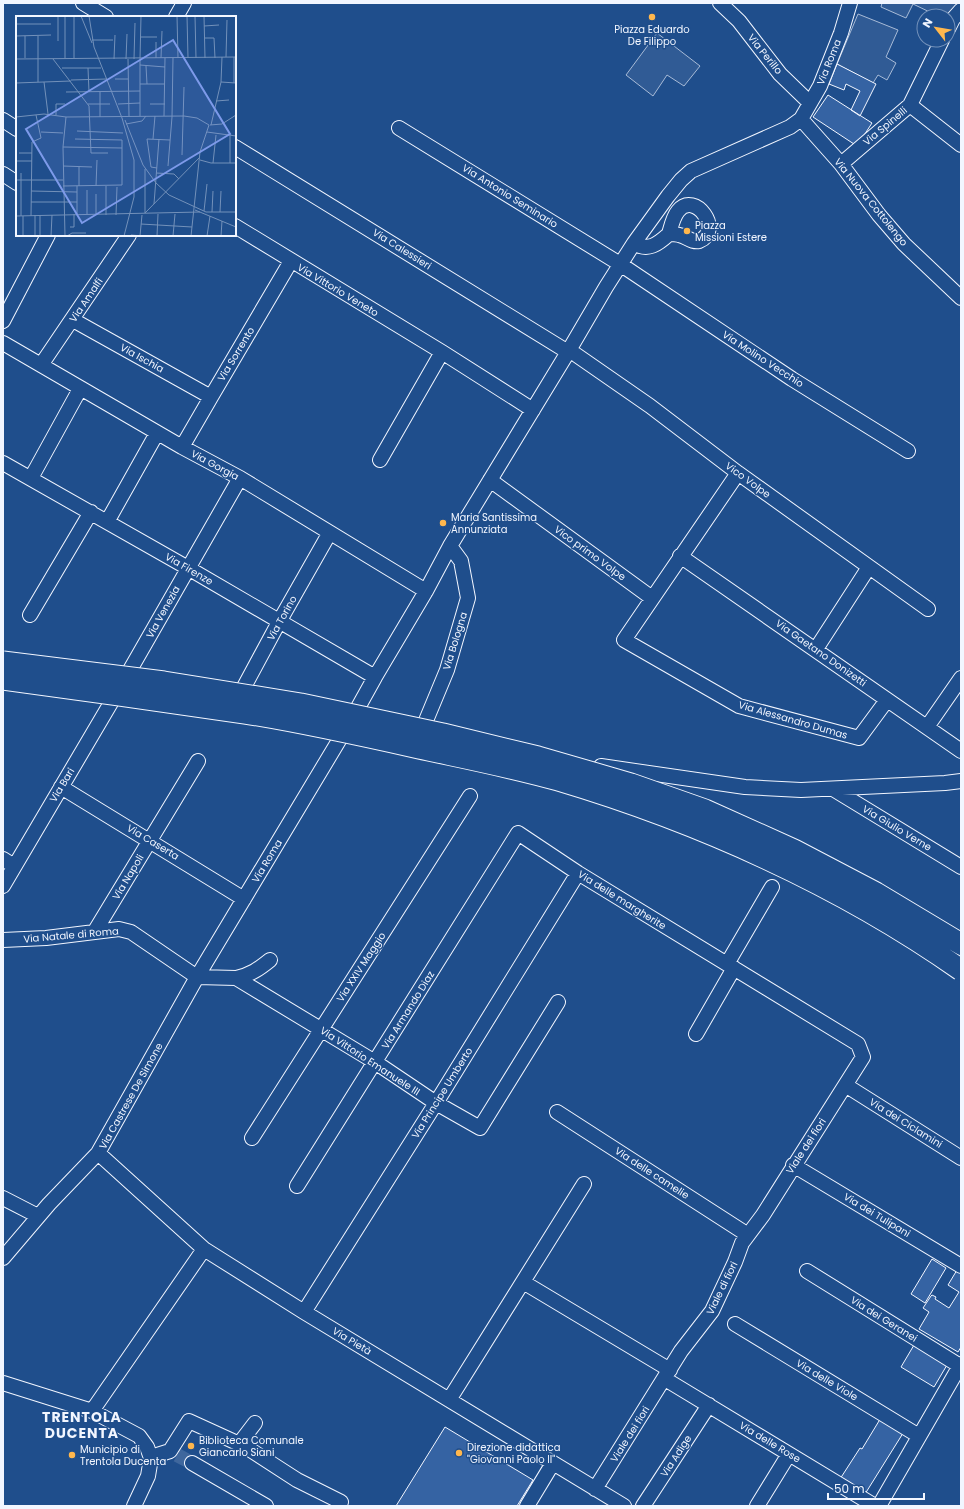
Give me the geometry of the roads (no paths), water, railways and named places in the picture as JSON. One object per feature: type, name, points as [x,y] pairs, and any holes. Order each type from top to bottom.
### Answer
[{"type":"highway","points":[[3,662],[164,682],[301,704],[443,734],[553,761],[631,784],[705,810],[794,850],[876,893],[961,944]]},
{"type":"highway","points":[[3,679],[247,714],[359,735],[557,780],[640,808],[722,839],[806,877],[925,945],[961,970]]},
{"type":"street","points":[[177,16],[184,3]]},
{"type":"street","name":"Via Perillo","points":[[720,3],[739,21],[780,74],[810,104]]},
{"type":"street","name":"Via Roma","points":[[197,977],[336,746],[426,591],[450,546],[634,243],[668,196],[681,180],[691,171],[790,127],[801,119],[820,86],[838,40],[850,3]]},
{"type":"street","name":"Via Spinelli","points":[[841,164],[910,105],[938,48]]},
{"type":"street","points":[[910,105],[961,145]]},
{"type":"street","name":"Via Nuova Cottolengo","points":[[801,119],[841,164],[904,244],[961,298]]},
{"type":"street","points":[[3,120],[16,128]]},
{"type":"street","name":"Via Antonio Seminario","points":[[400,128],[620,264]]},
{"type":"street","name":"Via Calessieri","points":[[236,148],[568,352]]},
{"type":"street","points":[[3,174],[16,182]]},
{"type":"street","name":"Via Vittorio Veneto","points":[[236,227],[442,352],[533,410]]},
{"type":"street","points":[[634,243],[641,247],[647,247],[658,243],[669,234]]},
{"type":"street","points":[[3,321],[47,236]]},
{"type":"street","name":"Via Amalfi","points":[[42,365],[128,236]]},
{"type":"street","name":"Via Sorrento","points":[[182,447],[291,261]]},
{"type":"street","name":"Via Molino Vecchio","points":[[620,264],[792,379],[908,451]]},
{"type":"street","name":"Via Ischia","points":[[73,320],[211,397]]},
{"type":"street","name":"Via Gorgia","points":[[3,343],[80,389],[240,478],[329,534],[426,591]]},
{"type":"street","points":[[380,460],[442,352]]},
{"type":"street","name":"Vico Volpe","points":[[568,352],[575,354],[650,406],[738,473],[928,609]]},
{"type":"street","points":[[31,478],[80,389]]},
{"type":"street","points":[[107,522],[158,433]]},
{"type":"street","name":"Via Firenze","points":[[3,463],[91,512],[375,677]]},
{"type":"street","points":[[652,598],[738,473]]},
{"type":"street","name":"Via Venezia","points":[[122,684],[240,478]]},
{"type":"street","name":"Vico primo Volpe","points":[[490,480],[652,598]]},
{"type":"street","points":[[30,615],[91,512]]},
{"type":"street","name":"Via Torino","points":[[236,703],[279,622],[329,534]]},
{"type":"street","name":"Via Bologna","points":[[420,735],[447,670],[468,598],[462,561],[450,546]]},
{"type":"street","name":"Via Gaetano Donizetti","points":[[680,556],[816,649],[961,752]]},
{"type":"street","points":[[816,649],[869,567]]},
{"type":"street","name":"Via Alessandro Dumas","points":[[652,598],[624,640],[739,706],[859,738],[887,700]]},
{"type":"street","points":[[3,675],[122,684],[350,722],[632,772],[730,785],[801,790],[961,781]]},
{"type":"street","points":[[927,727],[961,678]]},
{"type":"street","name":"Via Bari","points":[[3,886],[9,863],[61,787],[122,684]]},
{"type":"street","name":"Via Napoli","points":[[95,931],[198,761]]},
{"type":"street","name":"Via Caserta","points":[[61,787],[150,840],[244,899]]},
{"type":"street","name":"Via Giulio Verne","points":[[833,789],[961,867]]},
{"type":"street","name":"Via XXIV Maggio","points":[[252,1138],[470,796]]},
{"type":"street","name":"Via delle margherite","points":[[518,833],[578,873],[858,1044],[863,1057]]},
{"type":"street","name":"Via Armando Diaz","points":[[297,1186],[518,833]]},
{"type":"street","name":"Via Principe Umberto","points":[[304,1312],[436,1103],[578,873]]},
{"type":"street","points":[[696,1034],[772,888]]},
{"type":"street","name":"Via Natale di Roma","points":[[3,940],[46,938],[119,929],[131,932],[197,977]]},
{"type":"street","name":"Via Vittorio Emanuele III","points":[[197,977],[236,978],[248,975],[270,960]]},
{"type":"street","name":"Via Castrese De Simone","points":[[3,1258],[38,1216],[98,1152],[197,977]]},
{"type":"street","name":"Via Vittorio Emanuele III","points":[[236,978],[375,1062],[436,1103],[480,1128],[558,1002]]},
{"type":"street","name":"Viale dei fiori","points":[[748,1235],[763,1215],[793,1165],[863,1057]]},
{"type":"street","name":"Via dei Ciclamini","points":[[850,1088],[961,1158]]},
{"type":"street","name":"Via delle camelie","points":[[557,1112],[748,1235]]},
{"type":"street","name":"Via Pietà","points":[[98,1152],[204,1249],[304,1312],[624,1506]]},
{"type":"street","name":"Via dei Tulipani","points":[[793,1165],[961,1266]]},
{"type":"street","points":[[449,1400],[584,1184]]},
{"type":"street","points":[[3,1198],[38,1216]]},
{"type":"street","name":"Viale di fiori","points":[[667,1374],[681,1351],[712,1311],[742,1243],[748,1235]]},
{"type":"street","points":[[92,1411],[204,1249]]},
{"type":"street","name":"Via dei Geranei","points":[[807,1271],[960,1365]]},
{"type":"street","name":"Via delle Rose","points":[[523,1282],[667,1374],[709,1405],[875,1506]]},
{"type":"street","name":"Via delle Viole","points":[[734,1324],[919,1436]]},
{"type":"street","points":[[879,1506],[960,1365]]},
{"type":"street","name":"Viale dei fiori","points":[[595,1489],[667,1374]]},
{"type":"street","points":[[3,1383],[92,1411],[139,1436],[147,1447],[151,1457],[148,1476],[134,1506]]},
{"type":"street","name":"Via Adige","points":[[643,1506],[709,1405]]},
{"type":"street","points":[[151,1457],[174,1453],[189,1421],[239,1444],[297,1480],[341,1502]]},
{"type":"street","points":[[239,1444],[255,1423]]},
{"type":"street","points":[[756,1506],[789,1454]]},
{"type":"street","points":[[192,1463],[266,1506]]},
{"type":"street","points":[[527,1506],[553,1463]]},
{"type":"tunnel","points":[[177,1455],[192,1463]]},
{"type":"place","name":"Piazza Eduardo De Filippo","points":[[652,17]]},
{"type":"place","name":"Piazza Missioni Estere","points":[[687,231]]},
{"type":"place","name":"Maria Santissima Annunziata","points":[[443,523]]},
{"type":"place","name":"Biblioteca Comunale Giancarlo Siani","points":[[191,1446]]},
{"type":"place","name":"Direzione didattica \"Giovanni Paolo II\"","points":[[459,1453]]},
{"type":"place","name":"Municipio di Trentola Ducenta","points":[[72,1455]]},
{"type":"district","name":"TRENTOLA DUCENTA","points":[[82,1426]]}]
